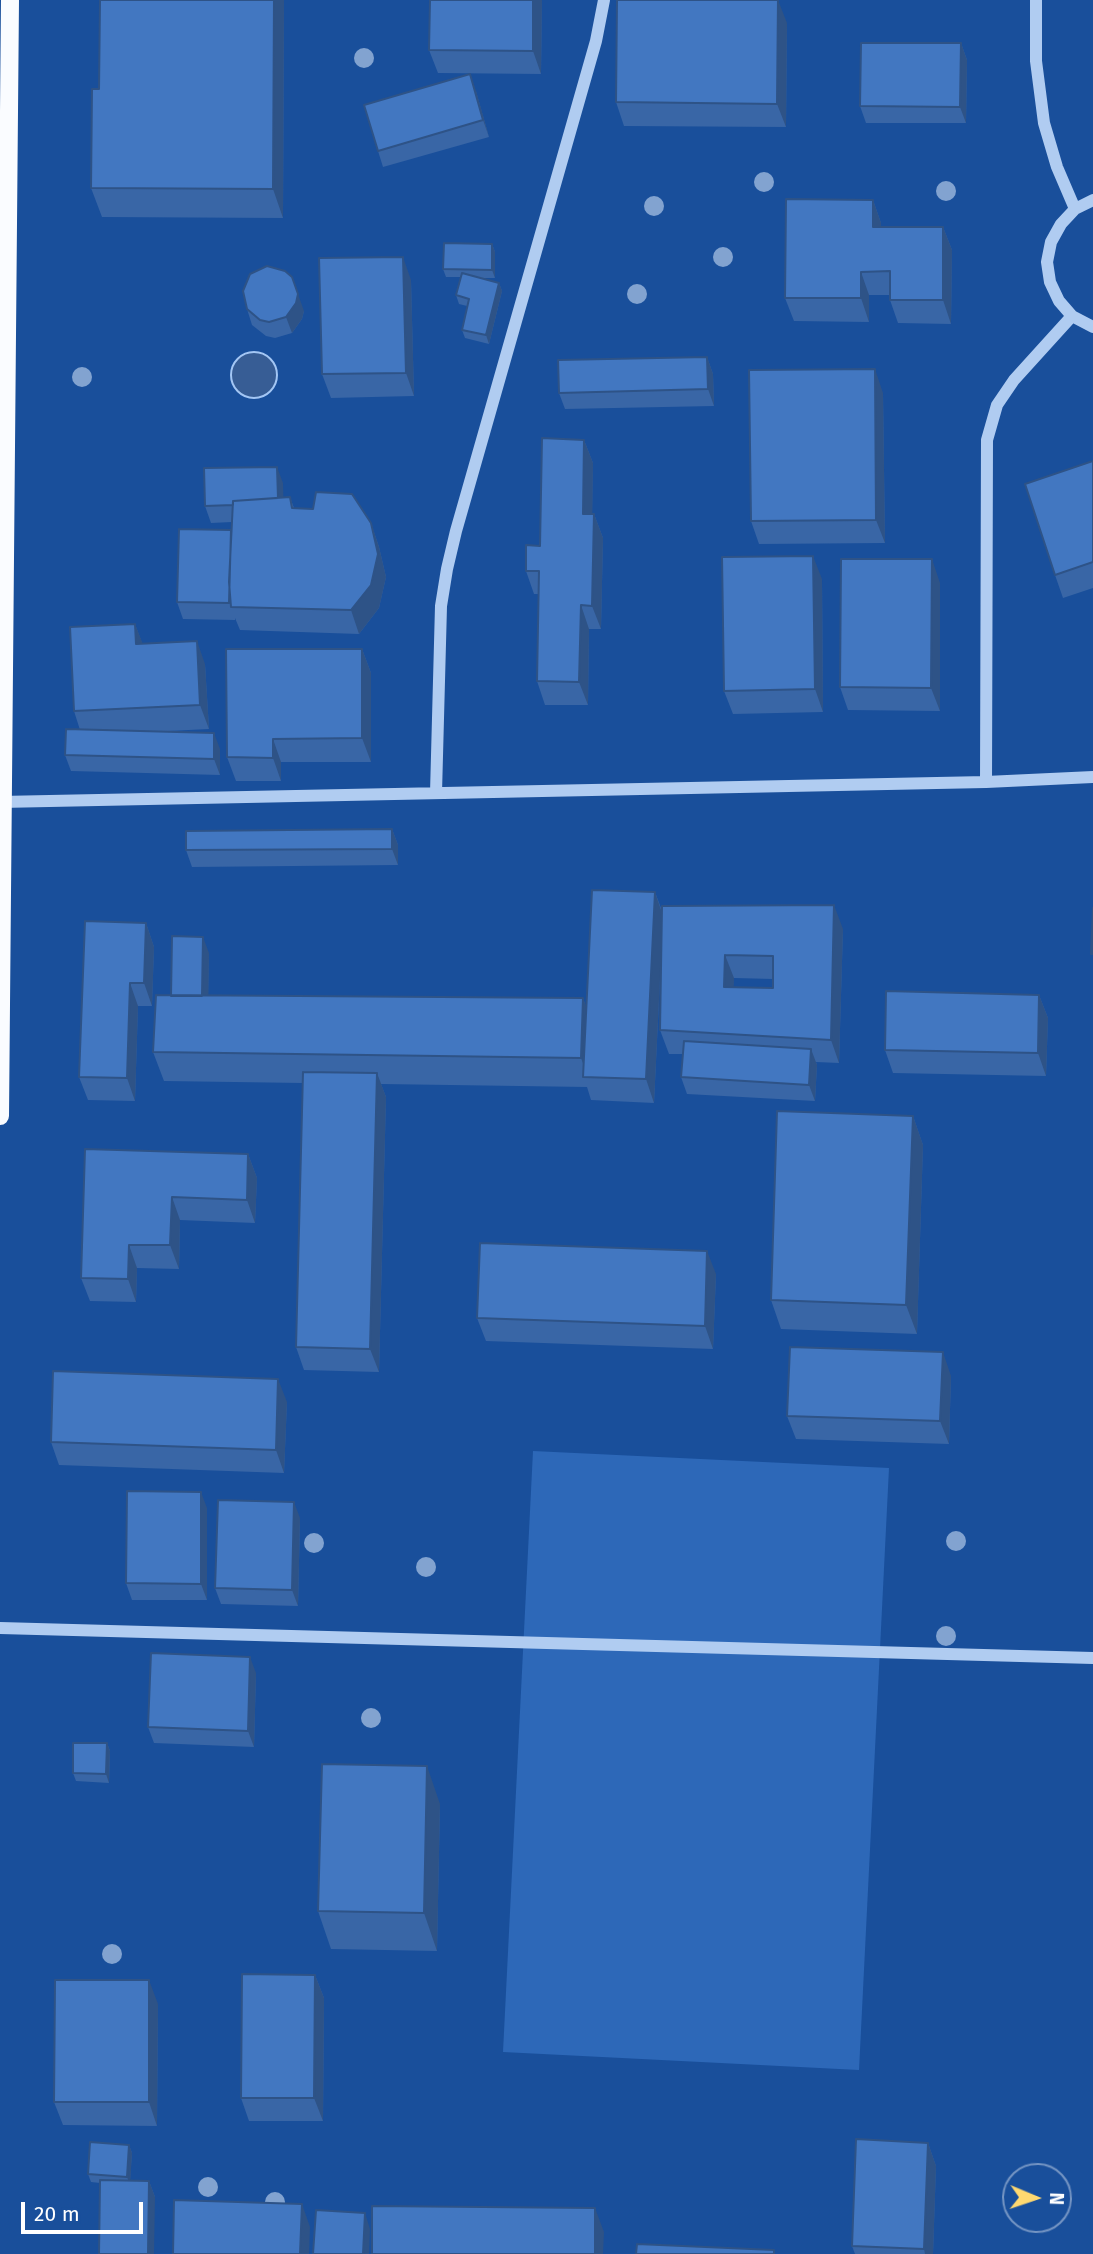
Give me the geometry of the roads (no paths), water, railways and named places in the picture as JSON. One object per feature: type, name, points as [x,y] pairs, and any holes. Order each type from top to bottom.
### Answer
[{"type":"main road","points":[[0,1116],[10,0]]},
{"type":"street","points":[[436,793],[441,606],[447,569],[596,41],[604,0]]},
{"type":"street","points":[[1036,0],[1036,61],[1044,123],[1057,167],[1075,209]]},
{"type":"street","points":[[1093,200],[1075,209],[1060,224],[1051,242],[1047,262],[1050,282],[1059,301],[1072,316],[1093,327]]},
{"type":"street","points":[[986,782],[987,440],[997,405],[1014,380],[1072,316]]},
{"type":"street","points":[[2,802],[986,782],[1093,777]]},
{"type":"street","points":[[0,1628],[1093,1658]]}]
